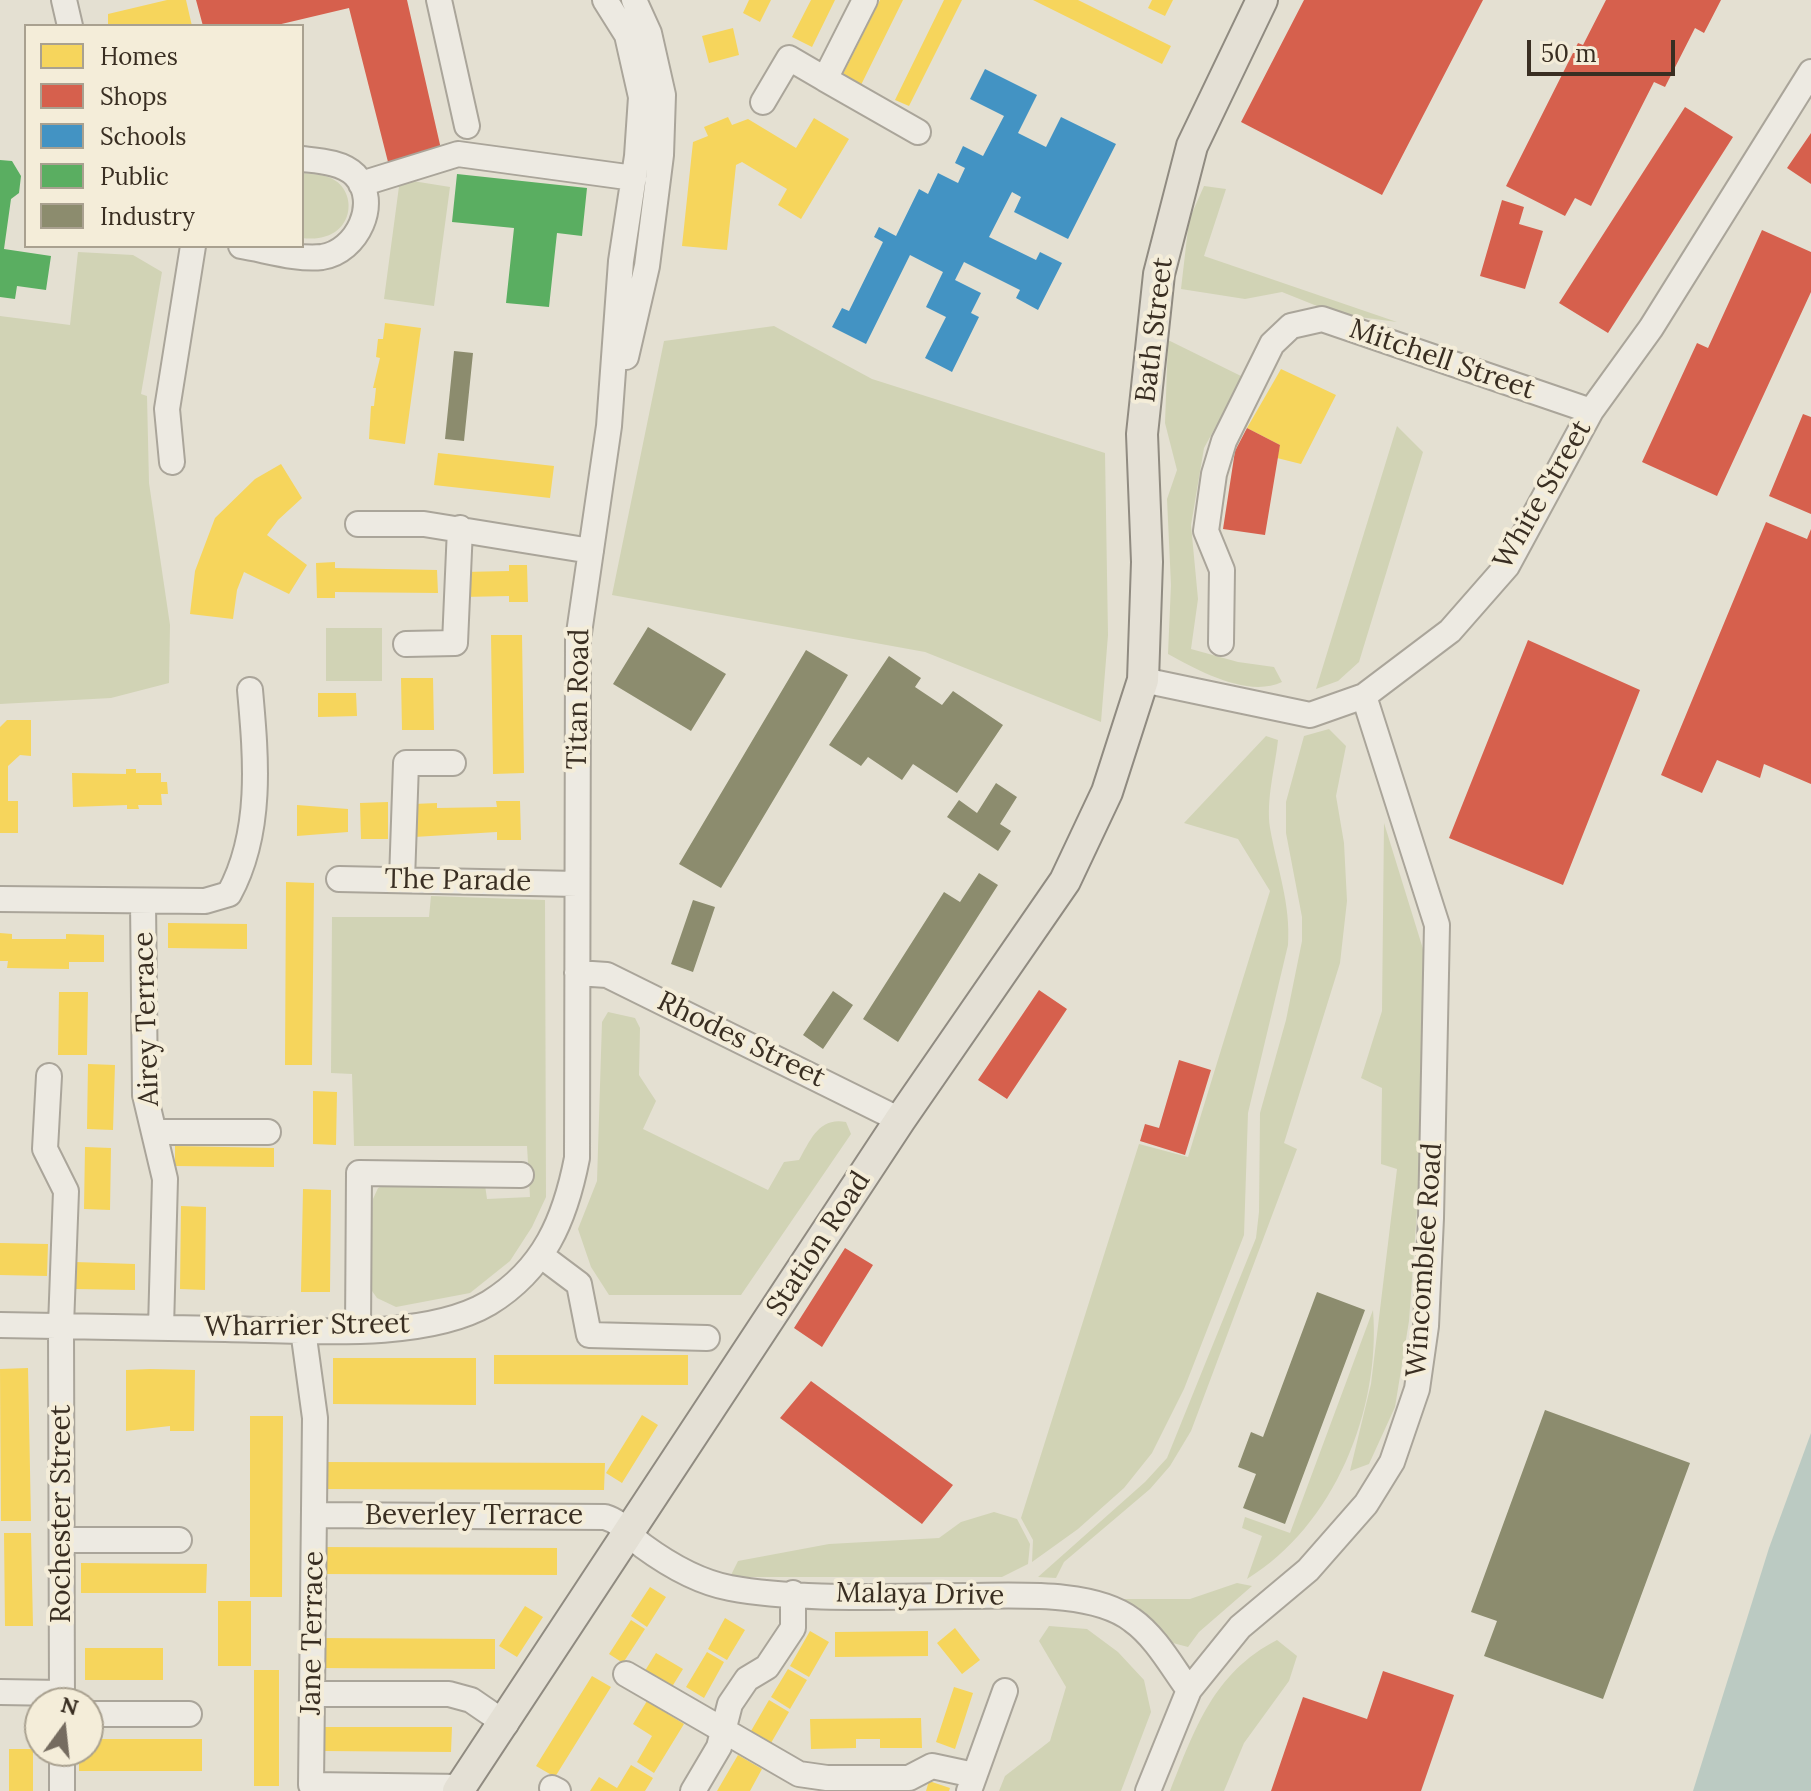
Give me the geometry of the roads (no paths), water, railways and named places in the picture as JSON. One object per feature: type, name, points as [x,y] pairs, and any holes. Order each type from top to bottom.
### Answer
[{"type":"main road","name":"Bath Street","points":[[1143,680],[1147,562],[1142,434],[1159,274],[1192,146],[1262,0]]},
{"type":"main road","name":"Station Road","points":[[460,1789],[506,1724],[900,1120],[1065,881],[1107,792],[1143,680]]},
{"type":"street","points":[[439,0],[467,126]]},
{"type":"street","name":"Titan Road","points":[[577,973],[578,640],[609,426],[621,261],[634,178],[641,97],[627,35],[605,0]]},
{"type":"street","name":"Titan Road","points":[[609,426],[647,266],[661,155],[663,95],[649,33],[634,0]]},
{"type":"street","points":[[825,79],[865,0]]},
{"type":"street","points":[[763,102],[789,58],[918,132]]},
{"type":"street","name":"White Street","points":[[1143,680],[1310,715],[1364,696],[1450,631],[1507,566],[1591,411],[1651,328],[1811,72]]},
{"type":"street","points":[[361,184],[458,154],[634,178]]},
{"type":"street","points":[[256,248],[322,257],[346,248],[361,228],[365,195],[354,173],[342,166],[304,159]]},
{"type":"street","points":[[172,462],[167,409],[193,248]]},
{"type":"street","name":"Mitchell Street","points":[[1221,643],[1222,570],[1206,531],[1214,474],[1224,441],[1272,344],[1291,326],[1322,319],[1591,411]]},
{"type":"street","points":[[358,524],[424,524],[460,528],[591,551]]},
{"type":"street","points":[[406,644],[455,643],[460,528]]},
{"type":"street","name":"Airey Terrace","points":[[0,899],[205,901],[229,894],[241,872],[258,778],[250,690]]},
{"type":"street","name":"Wincomblee Road","points":[[1148,1791],[1189,1690],[1240,1627],[1308,1570],[1366,1504],[1405,1430],[1419,1378],[1431,1218],[1437,925],[1364,696]]},
{"type":"street","points":[[402,880],[406,763],[453,763]]},
{"type":"street","name":"The Parade","points":[[339,879],[577,884]]},
{"type":"street","name":"Airey Terrace","points":[[143,901],[145,1095],[165,1179],[161,1328]]},
{"type":"street","name":"Rhodes Street","points":[[577,973],[607,975],[900,1120]]},
{"type":"street","name":"Wharrier Street","points":[[0,1325],[358,1331],[441,1322],[487,1304],[517,1282],[543,1257],[571,1191],[577,1158],[577,973]]},
{"type":"street","name":"Rochester Street","points":[[49,1076],[45,1149],[66,1191],[61,1326],[62,1687]]},
{"type":"street","points":[[155,1132],[268,1132]]},
{"type":"street","points":[[358,1331],[359,1173],[521,1175]]},
{"type":"street","points":[[543,1257],[579,1284],[589,1335],[707,1338]]},
{"type":"street","name":"Jane Terrace","points":[[303,1330],[315,1418],[311,1785],[460,1789]]},
{"type":"street","name":"Beverley Terrace","points":[[315,1515],[595,1516],[611,1519],[629,1532]]},
{"type":"street","name":"Malaya Drive","points":[[629,1532],[672,1565],[711,1584],[793,1593],[1006,1596],[1103,1605],[1132,1620],[1149,1636],[1189,1690]]},
{"type":"street","points":[[62,1540],[179,1540]]},
{"type":"street","points":[[693,1791],[719,1747],[730,1704],[747,1679],[767,1667],[793,1628],[793,1593]]},
{"type":"street","points":[[626,1674],[724,1728],[787,1769],[813,1777],[909,1778],[932,1766],[972,1783],[1005,1691]]},
{"type":"street","points":[[0,1692],[24,1694]]},
{"type":"street","points":[[312,1694],[449,1694],[471,1700],[506,1724]]},
{"type":"street","points":[[104,1714],[189,1714]]},
{"type":"street","points":[[62,1767],[62,1791]]}]
